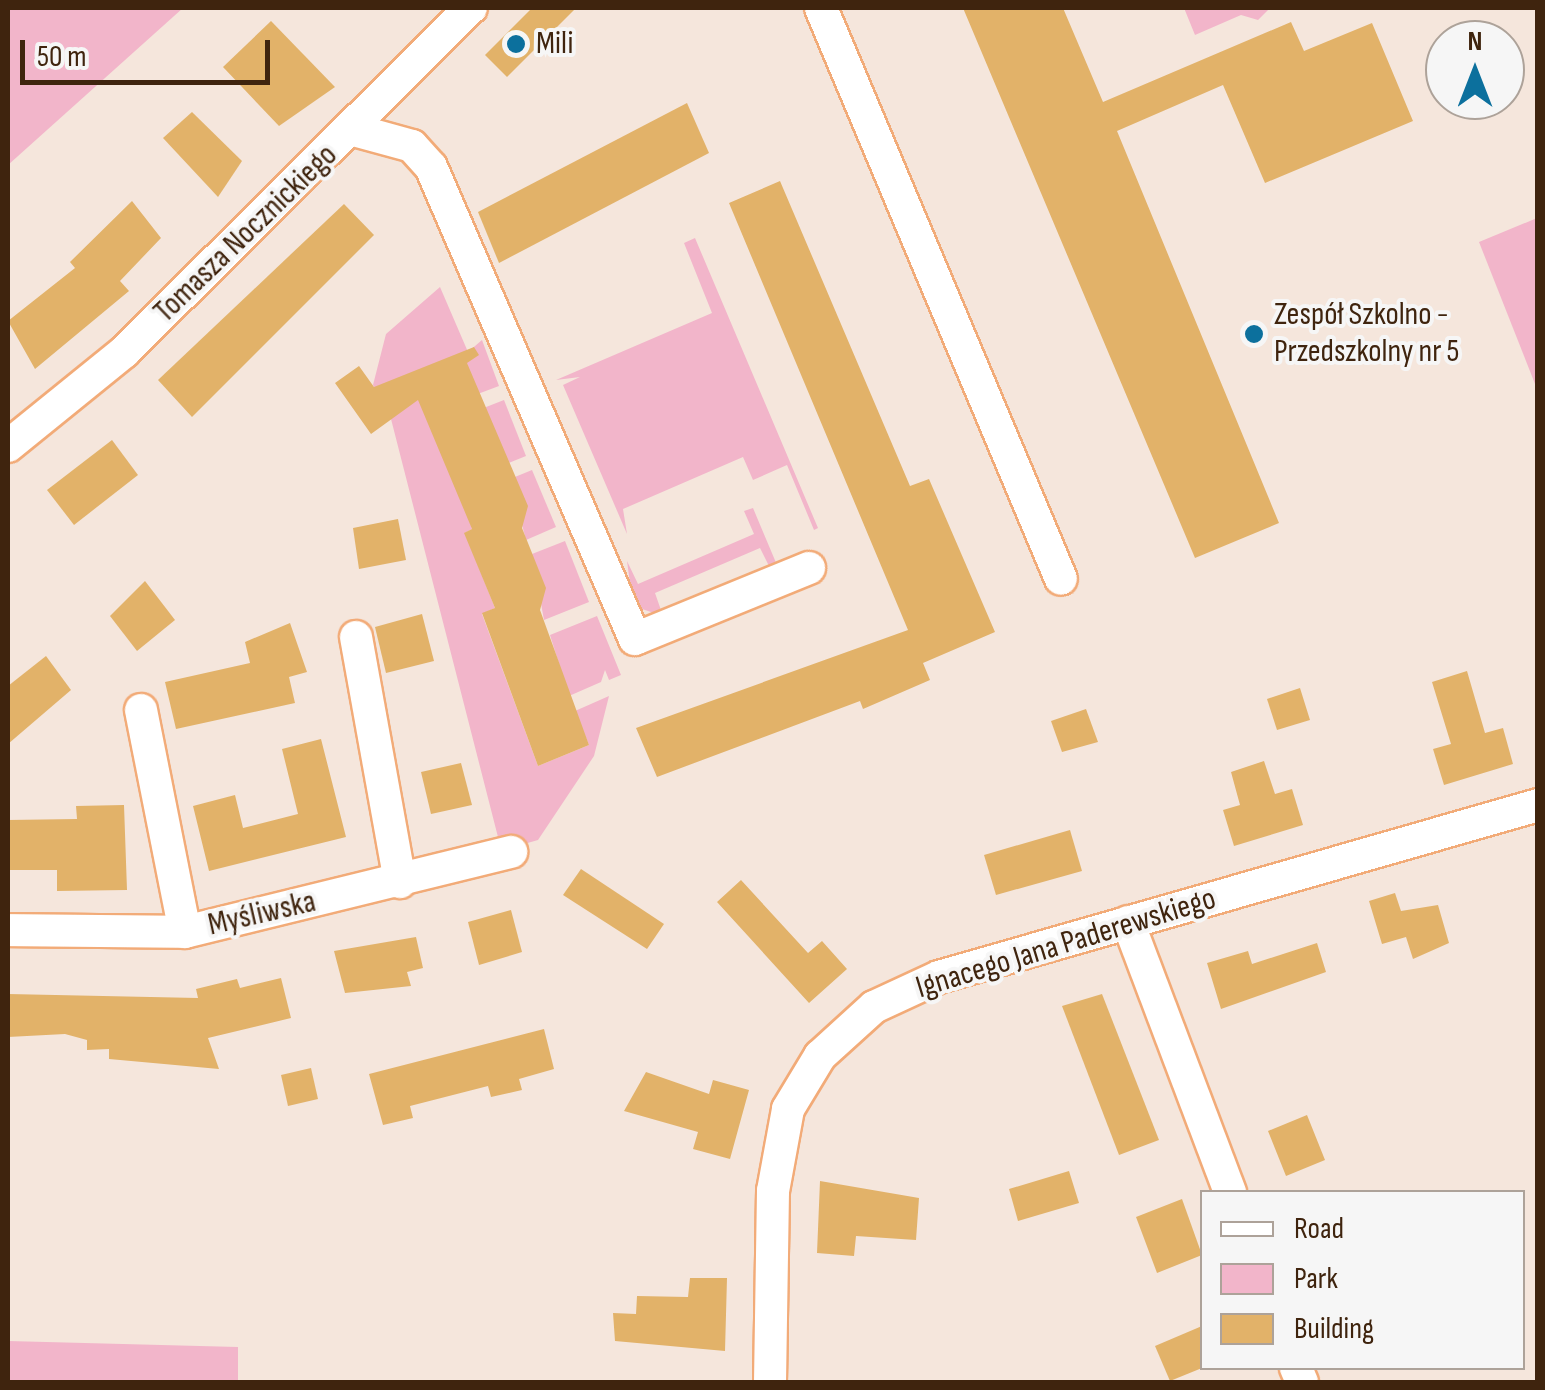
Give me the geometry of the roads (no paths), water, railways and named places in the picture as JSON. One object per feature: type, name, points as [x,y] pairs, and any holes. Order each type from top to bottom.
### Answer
[{"type":"street","name":"Tomasza Nocznickiego","points":[[8,446],[124,352],[354,130],[471,8]]},
{"type":"street","points":[[820,8],[1061,579]]},
{"type":"street","points":[[354,130],[412,146],[431,167],[635,638],[809,568]]},
{"type":"street","points":[[356,637],[400,882]]},
{"type":"street","points":[[142,710],[185,932]]},
{"type":"street","name":"Ignacego Jana Paderewskiego","points":[[770,1382],[773,1191],[788,1109],[820,1056],[874,1007],[939,977],[1538,804]]},
{"type":"street","name":"Myśliwska","points":[[8,930],[185,932],[511,852]]},
{"type":"street","points":[[1128,922],[1229,1190]]},
{"type":"place","name":"Mili","points":[[516,44]]},
{"type":"place","name":"Zespół Szkolno - Przedszkolny nr 5","points":[[1254,334]]}]
